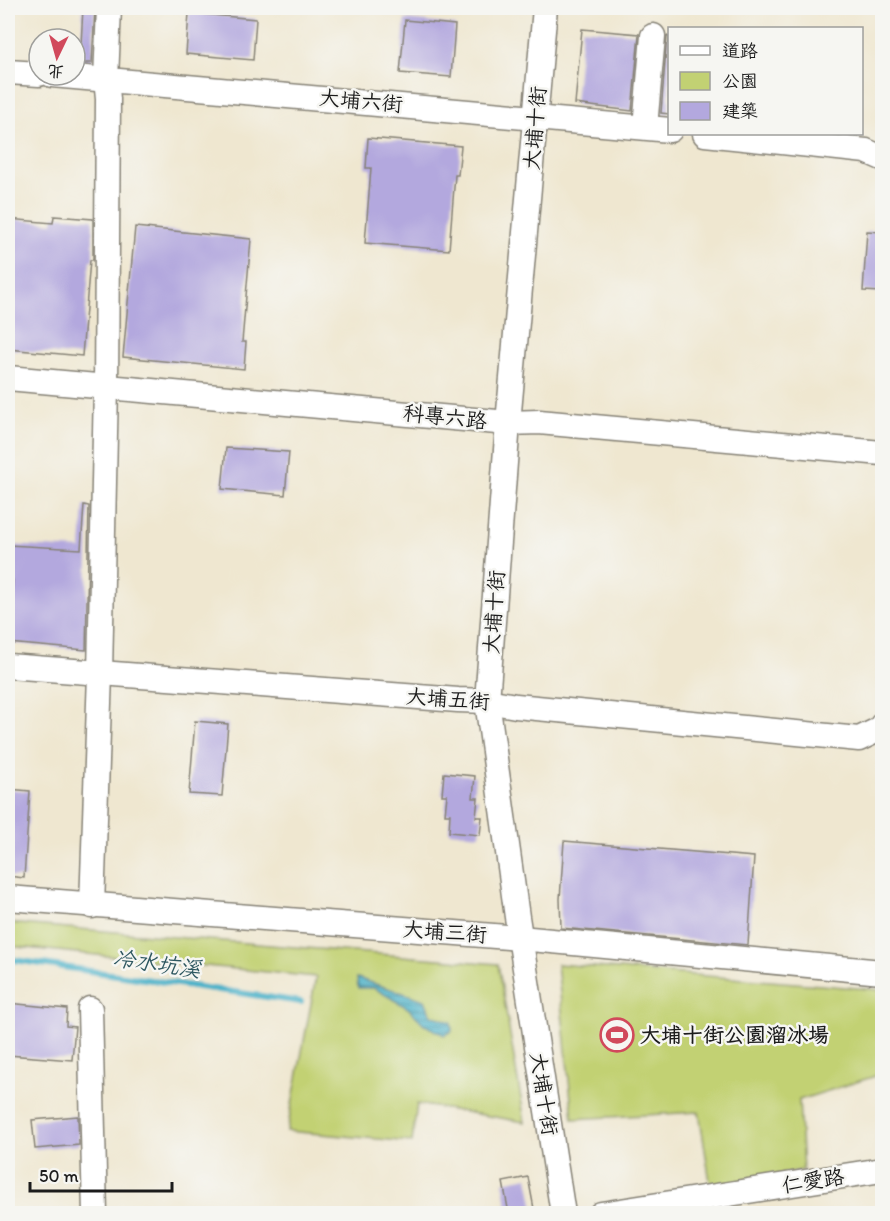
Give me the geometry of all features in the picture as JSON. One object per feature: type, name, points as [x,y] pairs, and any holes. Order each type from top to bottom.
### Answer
[{"type":"street","points":[[92,906],[106,386],[108,99],[106,79],[109,8]]},
{"type":"street","name":"大埔十街","points":[[545,8],[508,423],[487,701],[520,938],[563,1214]]},
{"type":"street","points":[[645,127],[653,36]]},
{"type":"street","points":[[8,72],[27,73]]},
{"type":"street","name":"大埔六街","points":[[87,78],[668,130]]},
{"type":"street","points":[[714,135],[866,151],[882,158]]},
{"type":"street","name":"科專六路","points":[[8,378],[508,423],[539,422],[882,453]]},
{"type":"street","name":"大埔五街","points":[[8,666],[487,701],[516,706],[859,739],[880,729],[882,725]]},
{"type":"street","name":"大埔三街","points":[[8,898],[520,938],[882,972]]},
{"type":"street","points":[[90,1009],[95,1214]]},
{"type":"street","name":"仁愛路","points":[[601,1214],[882,1170]]},
{"type":"green space","points":[[8,923],[498,964],[525,1122],[417,1104],[412,1142],[287,1131],[316,977],[8,946]]},
{"type":"green space","points":[[557,964],[882,990],[882,1074],[799,1100],[803,1170],[711,1188],[699,1112],[573,1119]]},
{"type":"water","points":[[357,978],[425,1000],[431,1015],[451,1022],[452,1031],[444,1035],[425,1025],[408,1008],[374,988],[358,988]]},
{"type":"building","points":[[83,8],[95,8],[92,63],[87,63],[87,27],[82,27]]},
{"type":"building","points":[[189,13],[256,19],[253,60],[186,54]]},
{"type":"building","points":[[405,20],[455,25],[451,77],[400,73]]},
{"type":"building","points":[[582,29],[639,34],[632,111],[575,104]]},
{"type":"building","points":[[667,36],[668,114],[661,113]]},
{"type":"building","points":[[368,138],[461,146],[458,175],[455,175],[449,250],[365,243],[371,168],[366,168]]},
{"type":"building","points":[[54,216],[93,219],[93,260],[90,260],[82,356],[8,349],[8,219],[53,223]]},
{"type":"building","points":[[135,227],[251,239],[242,342],[246,342],[244,369],[123,357]]},
{"type":"building","points":[[867,231],[882,232],[882,292],[863,291]]},
{"type":"building","points":[[226,448],[289,452],[285,495],[222,489]]},
{"type":"building","points":[[84,505],[89,506],[86,650],[8,643],[13,580],[8,579],[8,545],[81,549]]},
{"type":"building","points":[[195,721],[228,724],[222,796],[189,794]]},
{"type":"building","points":[[444,773],[475,776],[473,798],[478,798],[476,817],[482,817],[480,835],[449,832],[450,814],[445,814],[447,795],[442,795]]},
{"type":"building","points":[[8,789],[30,791],[24,878],[8,876]]},
{"type":"building","points":[[564,841],[754,857],[748,945],[561,928],[560,899]]},
{"type":"building","points":[[8,1003],[67,1009],[66,1026],[75,1027],[72,1060],[8,1055]]},
{"type":"building","points":[[78,1116],[79,1145],[35,1149],[32,1120]]},
{"type":"building","points":[[528,1177],[535,1214],[509,1214],[503,1182]]},
{"type":"waterway","name":"冷水坑溪","points":[[8,959],[301,1002]]},
{"type":"place","name":"大埔十街公園溜冰場","points":[[617,1035]]}]
